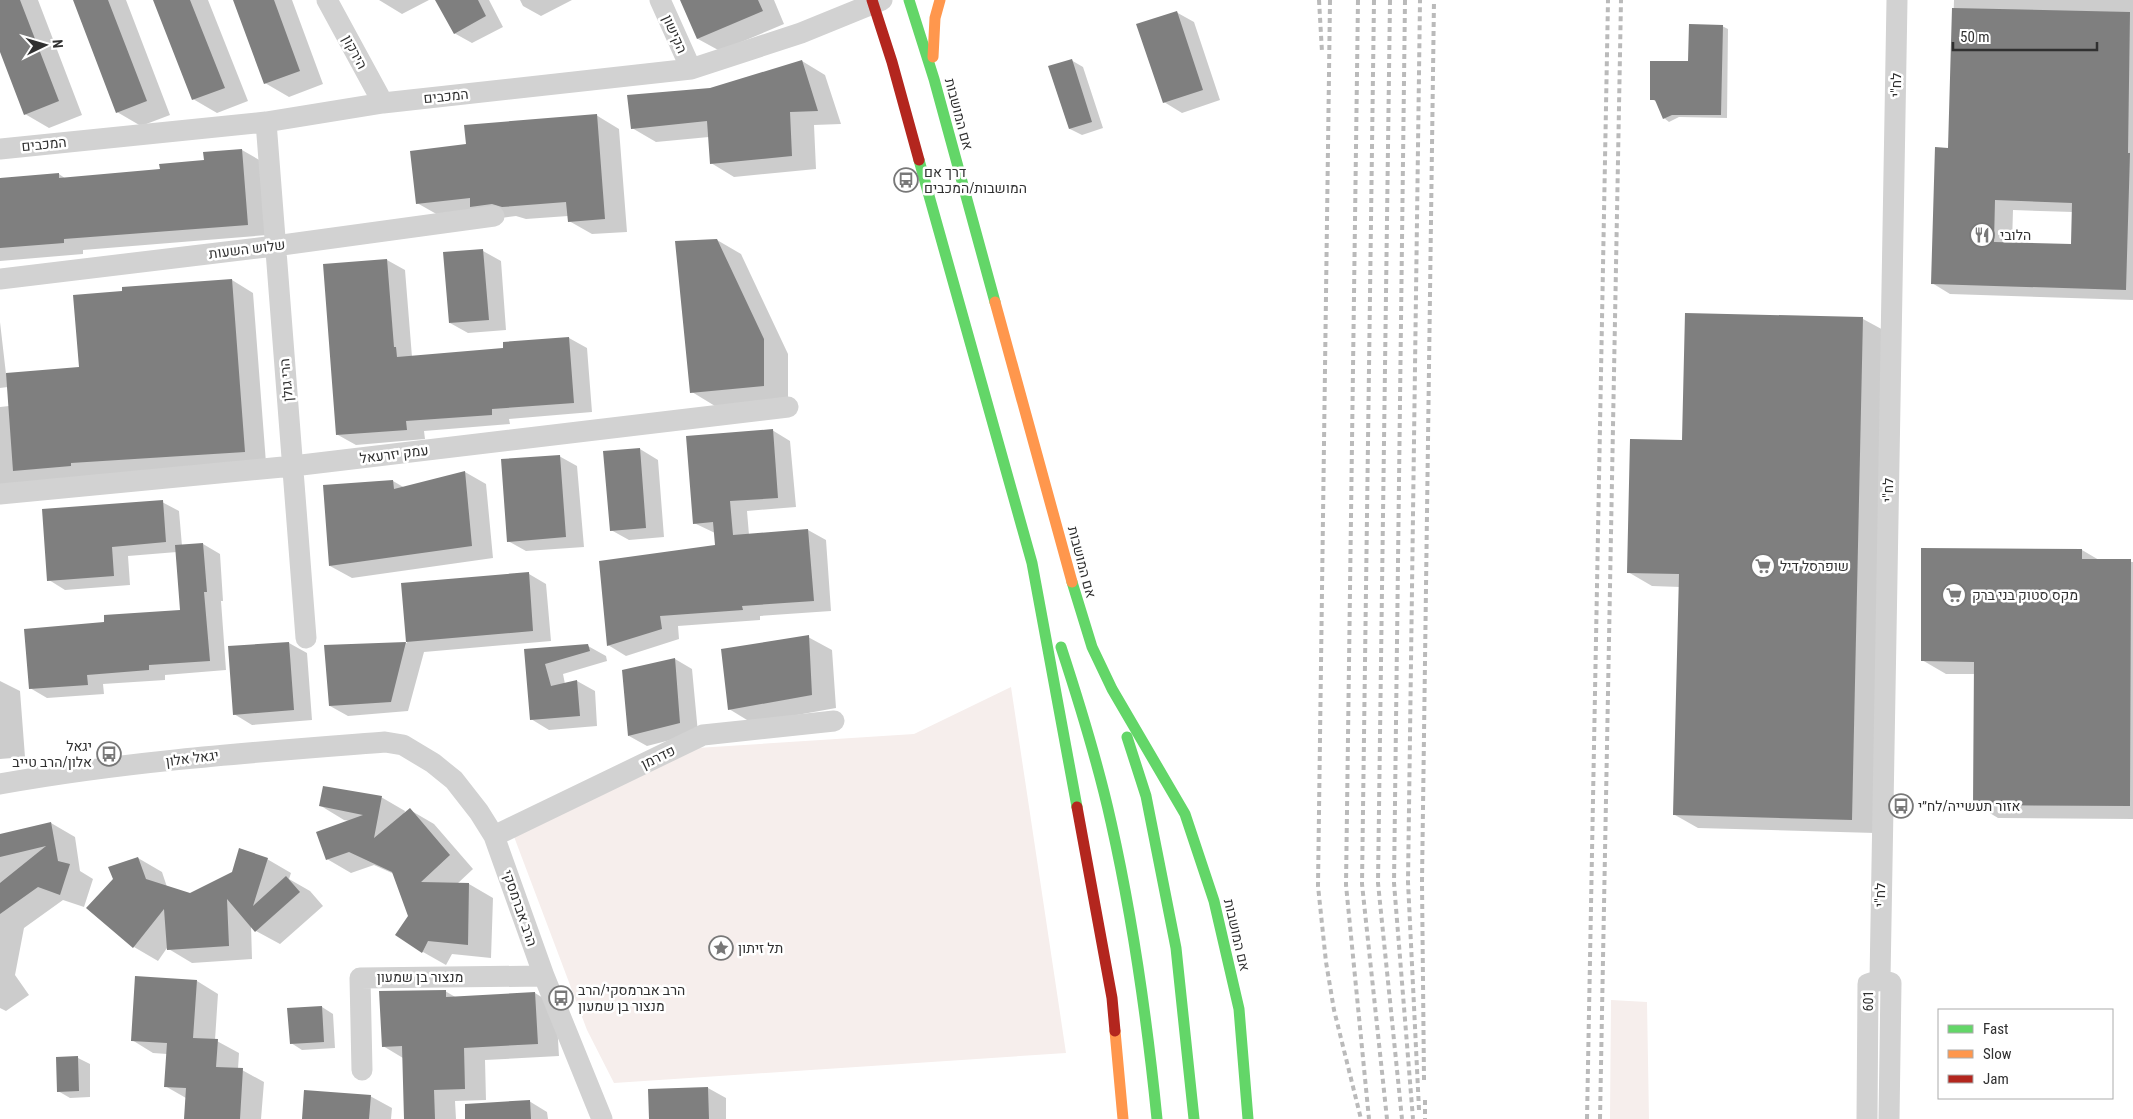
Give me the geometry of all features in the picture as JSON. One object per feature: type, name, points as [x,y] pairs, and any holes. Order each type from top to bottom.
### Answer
[{"type":"main road","name":"אם המושבות","points":[[908,0],[934,79],[1081,614],[1092,647],[1112,689],[1185,814],[1214,901],[1238,1009],[1248,1119]]},
{"type":"main road","points":[[934,79],[933,41],[935,18],[940,0]]},
{"type":"main road","points":[[876,1],[1032,564],[1074,683],[1110,811],[1130,911],[1152,1062],[1157,1119]]},
{"type":"main road","points":[[1032,564],[1112,998],[1123,1119]]},
{"type":"main road","points":[[1112,689],[1146,796],[1176,948],[1194,1119]]},
{"type":"street","name":"הירקון","points":[[327,0],[382,103]]},
{"type":"street","name":"הקישון","points":[[660,0],[691,69]]},
{"type":"street","name":"לח\"י","points":[[1880,980],[1897,0]]},
{"type":"street","name":"המכבים","points":[[0,149],[266,122],[382,103],[691,69],[801,33],[876,1]]},
{"type":"street","name":"הרי גולן","points":[[266,122],[306,638]]},
{"type":"street","name":"שלוש השעות","points":[[0,278],[275,246],[494,216]]},
{"type":"street","name":"עמק יזרעאל","points":[[0,494],[292,466],[788,407]]},
{"type":"street","name":"פדרמן","points":[[494,836],[703,735],[834,721]]},
{"type":"street","name":"הרב אברמסקי","points":[[385,742],[403,745],[434,763],[454,780],[480,812],[494,836],[544,976],[602,1119]]},
{"type":"street","name":"יגאל אלון","points":[[0,784],[41,776],[237,753],[385,742]]},
{"type":"street","name":"מנצור בן שמעון","points":[[362,1070],[360,978],[544,976]]},
{"type":"street","name":"601","points":[[1867,1119],[1868,984],[1880,980],[1891,982],[1889,1119]]},
{"type":"shaded area","points":[[1011,687],[1066,1053],[614,1083],[587,1030],[513,834],[681,749],[914,734]]},
{"type":"shaded area","points":[[1611,1000],[1647,1002],[1649,1119],[1610,1119]]},
{"type":"building","points":[[0,0],[20,0],[59,101],[24,115],[0,52]]},
{"type":"building","points":[[73,0],[108,0],[147,101],[116,113]]},
{"type":"building","points":[[153,0],[190,0],[225,88],[192,100]]},
{"type":"building","points":[[233,0],[274,0],[300,71],[264,84]]},
{"type":"building","points":[[435,0],[478,0],[486,16],[454,34]]},
{"type":"building","points":[[680,0],[758,0],[763,11],[697,39]]},
{"type":"building","points":[[1952,8],[2130,12],[2128,153],[2130,153],[2126,290],[1931,284],[1935,147],[1948,148]],"holes":[[[1995,200],[2072,203],[2071,244],[1994,242]]]},
{"type":"building","points":[[1177,11],[1203,90],[1163,103],[1136,24]]},
{"type":"building","points":[[1689,24],[1723,25],[1721,115],[1672,115],[1663,119],[1655,100],[1650,100],[1650,61],[1688,61]]},
{"type":"building","points":[[1072,59],[1092,122],[1069,129],[1048,66]]},
{"type":"building","points":[[802,60],[818,111],[790,112],[792,156],[710,164],[707,121],[631,129],[627,95],[710,88]]},
{"type":"building","points":[[597,114],[605,219],[568,222],[566,202],[502,207],[492,204],[470,207],[470,198],[416,204],[410,151],[466,144],[464,125]]},
{"type":"building","points":[[242,149],[248,225],[64,239],[64,243],[0,248],[0,178],[59,173],[59,178],[160,169],[159,164],[204,160],[203,152]]},
{"type":"building","points":[[717,239],[764,339],[764,386],[690,393],[675,241]]},
{"type":"building","points":[[483,249],[489,320],[449,323],[443,252]]},
{"type":"building","points":[[387,259],[394,347],[396,347],[397,357],[503,348],[503,342],[569,337],[574,403],[492,409],[492,415],[406,421],[407,430],[336,435],[323,264]]},
{"type":"building","points":[[232,279],[245,452],[71,463],[71,466],[13,471],[6,373],[79,367],[73,295],[122,291],[122,287]]},
{"type":"building","points":[[1685,313],[1863,317],[1852,820],[1673,815],[1679,574],[1627,573],[1630,439],[1682,440]]},
{"type":"building","points":[[773,429],[778,498],[730,501],[733,535],[808,529],[814,601],[742,606],[743,610],[660,616],[662,629],[607,646],[599,561],[715,545],[713,522],[693,524],[686,436]]},
{"type":"building","points":[[640,448],[646,528],[610,531],[603,451]]},
{"type":"building","points":[[560,455],[566,537],[507,542],[501,459]]},
{"type":"building","points":[[465,471],[472,546],[329,566],[323,485],[393,480],[394,489]]},
{"type":"building","points":[[163,500],[166,542],[112,547],[114,576],[47,581],[42,509]]},
{"type":"building","points":[[203,543],[207,592],[204,592],[210,661],[149,665],[149,670],[87,675],[88,685],[29,689],[24,629],[104,622],[104,615],[180,610],[175,545]]},
{"type":"building","points":[[1921,548],[2082,549],[2082,559],[2131,559],[2130,806],[1973,805],[1974,662],[1921,661]]},
{"type":"building","points":[[529,572],[533,631],[406,642],[401,583]]},
{"type":"building","points":[[809,635],[812,695],[728,710],[721,649]]},
{"type":"building","points":[[289,642],[294,710],[233,715],[228,646]]},
{"type":"building","points":[[406,642],[391,702],[329,706],[324,645]]},
{"type":"building","points":[[588,644],[590,651],[545,664],[551,686],[577,680],[580,716],[530,720],[524,649]]},
{"type":"building","points":[[675,658],[680,723],[628,736],[622,670]]},
{"type":"building","points":[[323,786],[382,796],[374,838],[410,808],[450,855],[421,882],[469,883],[468,945],[428,941],[422,953],[395,935],[408,916],[392,872],[349,852],[326,860],[316,832],[363,815],[319,806]]},
{"type":"building","points":[[51,822],[58,861],[70,864],[60,895],[38,887],[0,914],[0,883],[46,846],[0,857],[0,834]]},
{"type":"building","points":[[239,848],[268,858],[253,906],[286,876],[300,892],[255,932],[227,899],[229,946],[167,950],[164,909],[133,948],[86,908],[113,879],[108,867],[138,857],[146,879],[190,893],[232,872]]},
{"type":"building","points":[[135,976],[197,980],[193,1038],[218,1039],[216,1067],[243,1068],[240,1119],[184,1119],[186,1088],[164,1087],[167,1043],[131,1041]]},
{"type":"building","points":[[446,990],[446,997],[535,992],[538,1044],[464,1048],[465,1089],[434,1090],[435,1119],[404,1119],[402,1046],[382,1047],[379,991]]},
{"type":"building","points":[[322,1006],[324,1042],[290,1044],[287,1008]]},
{"type":"building","points":[[78,1056],[79,1091],[57,1092],[56,1057]]},
{"type":"building","points":[[708,1087],[709,1119],[649,1119],[648,1089]]},
{"type":"building","points":[[304,1090],[371,1095],[369,1119],[302,1119]]},
{"type":"building","points":[[530,1100],[531,1119],[465,1119],[465,1104]]},
{"type":"railway","points":[[1319,0],[1322,52]]},
{"type":"railway","points":[[1330,0],[1318,886],[1326,962],[1334,1010],[1361,1119]]},
{"type":"railway","points":[[1358,0],[1346,885],[1369,1119]]},
{"type":"railway","points":[[1374,0],[1362,884],[1387,1119]]},
{"type":"railway","points":[[1390,0],[1378,883],[1402,1119]]},
{"type":"railway","points":[[1405,0],[1394,883],[1413,1119]]},
{"type":"railway","points":[[1419,1110],[1408,882],[1420,0]]},
{"type":"railway","points":[[1424,1080],[1422,882],[1434,0]]},
{"type":"railway","points":[[1587,1119],[1608,0]]},
{"type":"railway","points":[[1600,1119],[1621,0]]},
{"type":"railway","points":[[1425,1100],[1425,1119]]},
{"type":"traffic: fast","points":[[909,0],[934,79],[995,302]]},
{"type":"traffic: fast","points":[[919,160],[1032,563],[1077,807]]},
{"type":"traffic: fast","points":[[1072,582],[1092,647],[1112,689],[1185,814],[1214,901],[1239,1009],[1248,1119]]},
{"type":"traffic: fast","points":[[1061,647],[1082,712],[1106,800],[1119,859],[1149,1044],[1157,1119]]},
{"type":"traffic: fast","points":[[1127,737],[1146,796],[1176,948],[1194,1119]]},
{"type":"traffic: slow","points":[[933,57],[935,18],[940,0]]},
{"type":"traffic: slow","points":[[995,302],[1072,582]]},
{"type":"traffic: slow","points":[[1115,1031],[1123,1119]]},
{"type":"traffic: jam","points":[[872,0],[892,62],[919,160]]},
{"type":"traffic: jam","points":[[1077,807],[1112,998],[1115,1031]]},
{"type":"place","name":"דרך אם המושבות/המכבים","points":[[906,180]]},
{"type":"place","name":"הלובי","points":[[1982,235]]},
{"type":"place","name":"שופרסל דיל","points":[[1763,566]]},
{"type":"place","name":"מקס סטוק בני ברק","points":[[1954,595]]},
{"type":"place","name":"יגאל אלון/הרב טייב","points":[[109,754]]},
{"type":"place","name":"אזור תעשייה/לח״י","points":[[1901,806]]},
{"type":"place","name":"תל זיתון","points":[[721,948]]},
{"type":"place","name":"הרב אברמסקי/הרב מנצור בן שמעון","points":[[561,998]]}]
